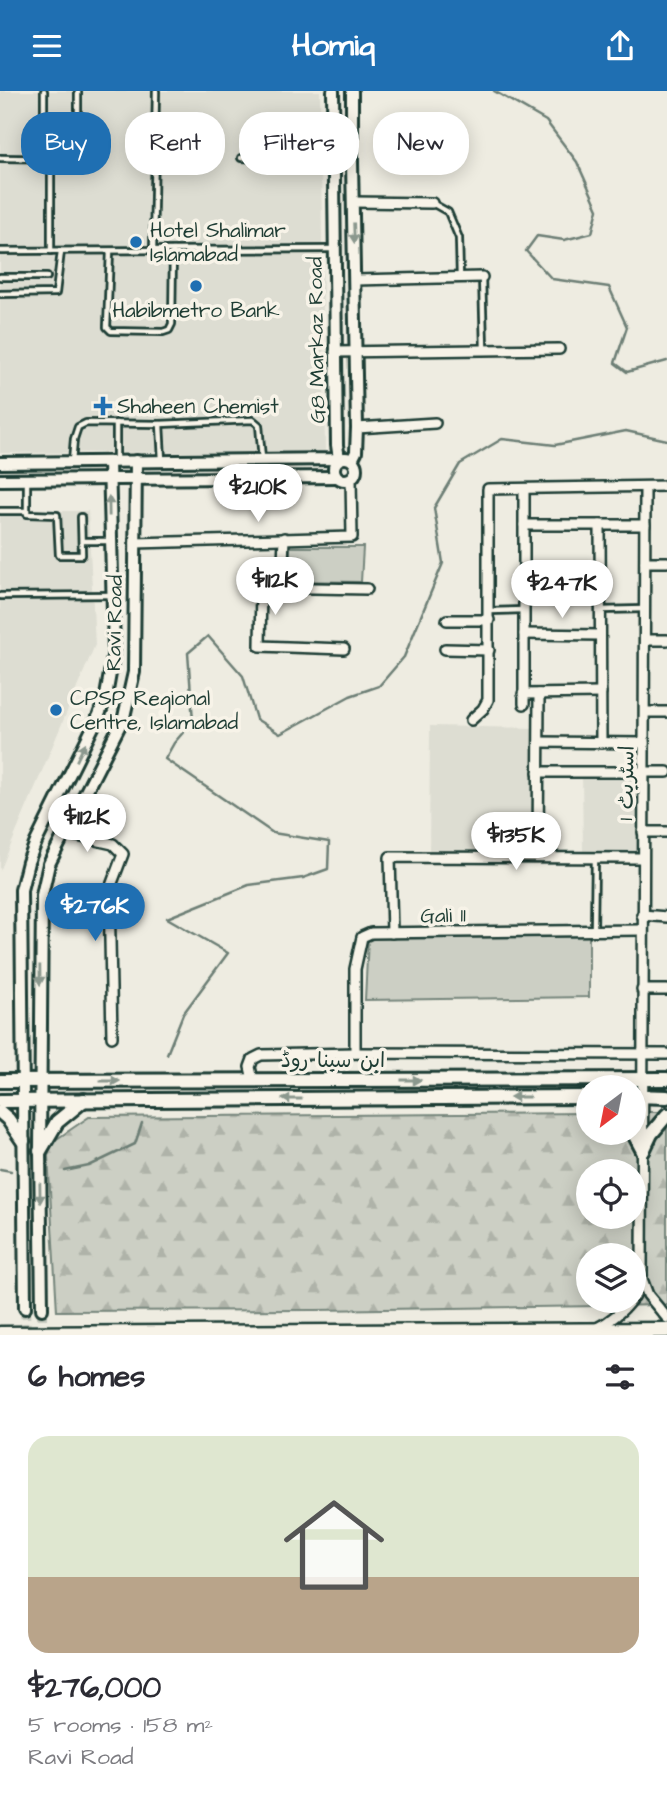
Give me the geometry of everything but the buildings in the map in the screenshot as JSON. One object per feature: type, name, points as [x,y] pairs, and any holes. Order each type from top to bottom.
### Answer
[{"type":"main road","name":"ابن سینا روڈ","points":[[0,1081],[576,1079]]},
{"type":"main road","name":"ابن سینا روڈ","points":[[646,1079],[667,1079]]},
{"type":"main road","points":[[646,1096],[667,1097]]},
{"type":"main road","name":"ابن سینا روڈ","points":[[0,1101],[576,1097]]},
{"type":"main road","points":[[40,1151],[57,1122],[84,1100]]},
{"type":"main road","points":[[0,1112],[23,1141]]},
{"type":"main road","points":[[643,1151],[651,1134],[667,1115]]},
{"type":"main road","points":[[640,1145],[643,1151]]},
{"type":"main road","points":[[0,1334],[667,1330]]},
{"type":"street","name":"G8 Markaz Road","points":[[333,91],[333,112]]},
{"type":"street","name":"G8 Markaz Road","points":[[352,91],[352,112]]},
{"type":"street","name":"G8 Markaz Road","points":[[333,175],[339,459]]},
{"type":"street","name":"G8 Markaz Road","points":[[352,175],[357,428],[356,452],[352,460]]},
{"type":"street","points":[[353,202],[432,203]]},
{"type":"street","points":[[334,272],[355,276],[482,277]]},
{"type":"street","points":[[335,352],[559,349]]},
{"type":"street","points":[[357,428],[435,423]]},
{"type":"street","points":[[0,463],[346,458],[352,460],[356,468],[351,478],[352,537],[135,543]]},
{"type":"street","points":[[337,477],[334,467],[339,459]]},
{"type":"street","name":"Ravi Road","points":[[42,1309],[42,895],[49,864],[108,752],[130,696],[134,673],[136,461]]},
{"type":"street","name":"Ravi Road","points":[[25,1308],[21,890],[36,842],[106,696],[114,651],[109,479],[112,462]]},
{"type":"street","points":[[0,480],[351,478]]},
{"type":"street","name":"اسٹریٹ 1","points":[[643,1075],[645,487]]},
{"type":"street","points":[[471,720],[488,700],[488,489],[667,487]]},
{"type":"street","points":[[524,489],[524,699],[539,694],[601,693]]},
{"type":"street","points":[[524,525],[645,525]]},
{"type":"street","points":[[600,525],[601,743]]},
{"type":"street","points":[[282,589],[284,538]]},
{"type":"street","points":[[645,562],[667,562]]},
{"type":"street","points":[[524,579],[600,578]]},
{"type":"street","points":[[344,649],[260,646],[261,587],[367,589]]},
{"type":"street","points":[[447,620],[489,615]]},
{"type":"street","points":[[524,634],[600,635]]},
{"type":"street","points":[[645,640],[667,640]]},
{"type":"street","points":[[445,649],[489,650]]},
{"type":"street","points":[[538,857],[539,694]]},
{"type":"street","points":[[645,712],[667,712]]},
{"type":"street","points":[[539,742],[644,743]]},
{"type":"street","points":[[538,772],[667,772]]},
{"type":"street","points":[[643,832],[667,832]]},
{"type":"street","points":[[64,833],[113,844],[123,854],[109,891],[112,1037]]},
{"type":"street","points":[[392,933],[390,857],[643,858]]},
{"type":"street","points":[[642,915],[667,916]]},
{"type":"street","name":"Gali 11","points":[[355,1053],[355,969],[362,937],[371,933],[642,930]]},
{"type":"street","points":[[642,990],[667,990]]},
{"type":"street","points":[[253,1080],[250,1067],[253,1059],[261,1055],[667,1054]]},
{"type":"street","name":"اسٹریٹ 1","points":[[642,1145],[642,1243]]},
{"type":"street","points":[[646,1290],[667,1318]]},
{"type":"street","points":[[592,1331],[609,1322],[618,1313]]},
{"type":"lane","points":[[44,91],[44,112]]},
{"type":"lane","points":[[78,91],[78,112]]},
{"type":"lane","points":[[153,250],[156,91]]},
{"type":"lane","points":[[0,158],[21,158]]},
{"type":"lane","points":[[51,175],[51,251]]},
{"type":"lane","points":[[432,203],[448,212],[459,238],[460,278]]},
{"type":"lane","points":[[0,251],[333,249]]},
{"type":"lane","points":[[110,251],[107,327],[111,331],[163,332],[169,330],[172,324],[173,250]]},
{"type":"lane","points":[[0,294],[56,293],[61,251]]},
{"type":"lane","points":[[0,277],[47,277]]},
{"type":"lane","points":[[482,277],[484,349]]},
{"type":"lane","points":[[72,462],[78,427],[86,423],[160,424],[253,420],[259,425],[262,460]]},
{"type":"lane","points":[[112,462],[116,423]]},
{"type":"lane","points":[[160,424],[162,461]]},
{"type":"lane","points":[[27,480],[27,514],[57,515],[59,555],[82,555],[81,517]]},
{"type":"lane","points":[[0,511],[27,511]]},
{"type":"lane","points":[[82,541],[110,541]]},
{"type":"lane","points":[[0,596],[113,595]]},
{"type":"lane","points":[[600,610],[644,609]]},
{"type":"lane","points":[[489,615],[523,610]]},
{"type":"lane","points":[[594,930],[595,858]]},
{"type":"shaded area","points":[[0,91],[320,91],[320,112],[239,112],[239,175],[321,175],[325,452],[0,453]]},
{"type":"shaded area","points":[[0,511],[88,511],[95,645],[0,871]]},
{"type":"shaded area","points":[[430,726],[537,728],[535,855],[429,856]]},
{"type":"shaded area","points":[[582,774],[643,774],[640,857],[583,856]]},
{"type":"green space","points":[[290,547],[363,547],[361,582],[289,581]]},
{"type":"green space","points":[[589,935],[589,997],[365,1000],[368,938]]},
{"type":"green space","points":[[646,1112],[667,1112],[667,1305],[646,1305],[646,1243],[576,1243],[576,1306],[57,1311],[48,1156],[51,1143],[89,1117],[576,1113],[576,1145],[646,1145]]},
{"type":"waterway","points":[[494,91],[546,121],[577,162],[598,209],[592,233],[564,240],[537,236],[526,251],[552,279],[609,287],[627,327],[615,363],[627,372],[667,361]]},
{"type":"waterway","points":[[167,1054],[183,1014],[228,953],[167,918],[249,885],[303,878],[328,869],[329,842],[273,833],[165,759],[174,743],[193,721],[188,653],[208,636],[243,676],[256,719],[280,734],[350,696],[379,686],[404,657],[443,563],[434,508],[460,464],[502,439],[555,445],[626,431],[667,440]]},
{"type":"waterway","points":[[65,1171],[89,1166],[135,1144],[142,1123]]},
{"type":"waterway","points":[[0,1169],[11,1171]]},
{"type":"tunnel","points":[[25,1308],[26,1335]]},
{"type":"tunnel","points":[[42,1309],[42,1335]]},
{"type":"place","name":"Hotel Shalimar Islamabad","points":[[136,242]]},
{"type":"place","name":"Habibmetro Bank","points":[[196,286]]},
{"type":"place","name":"Shaheen Chemist","points":[[103,406]]},
{"type":"place","name":"CPSP Regional Centre, Islamabad","points":[[56,710]]}]
